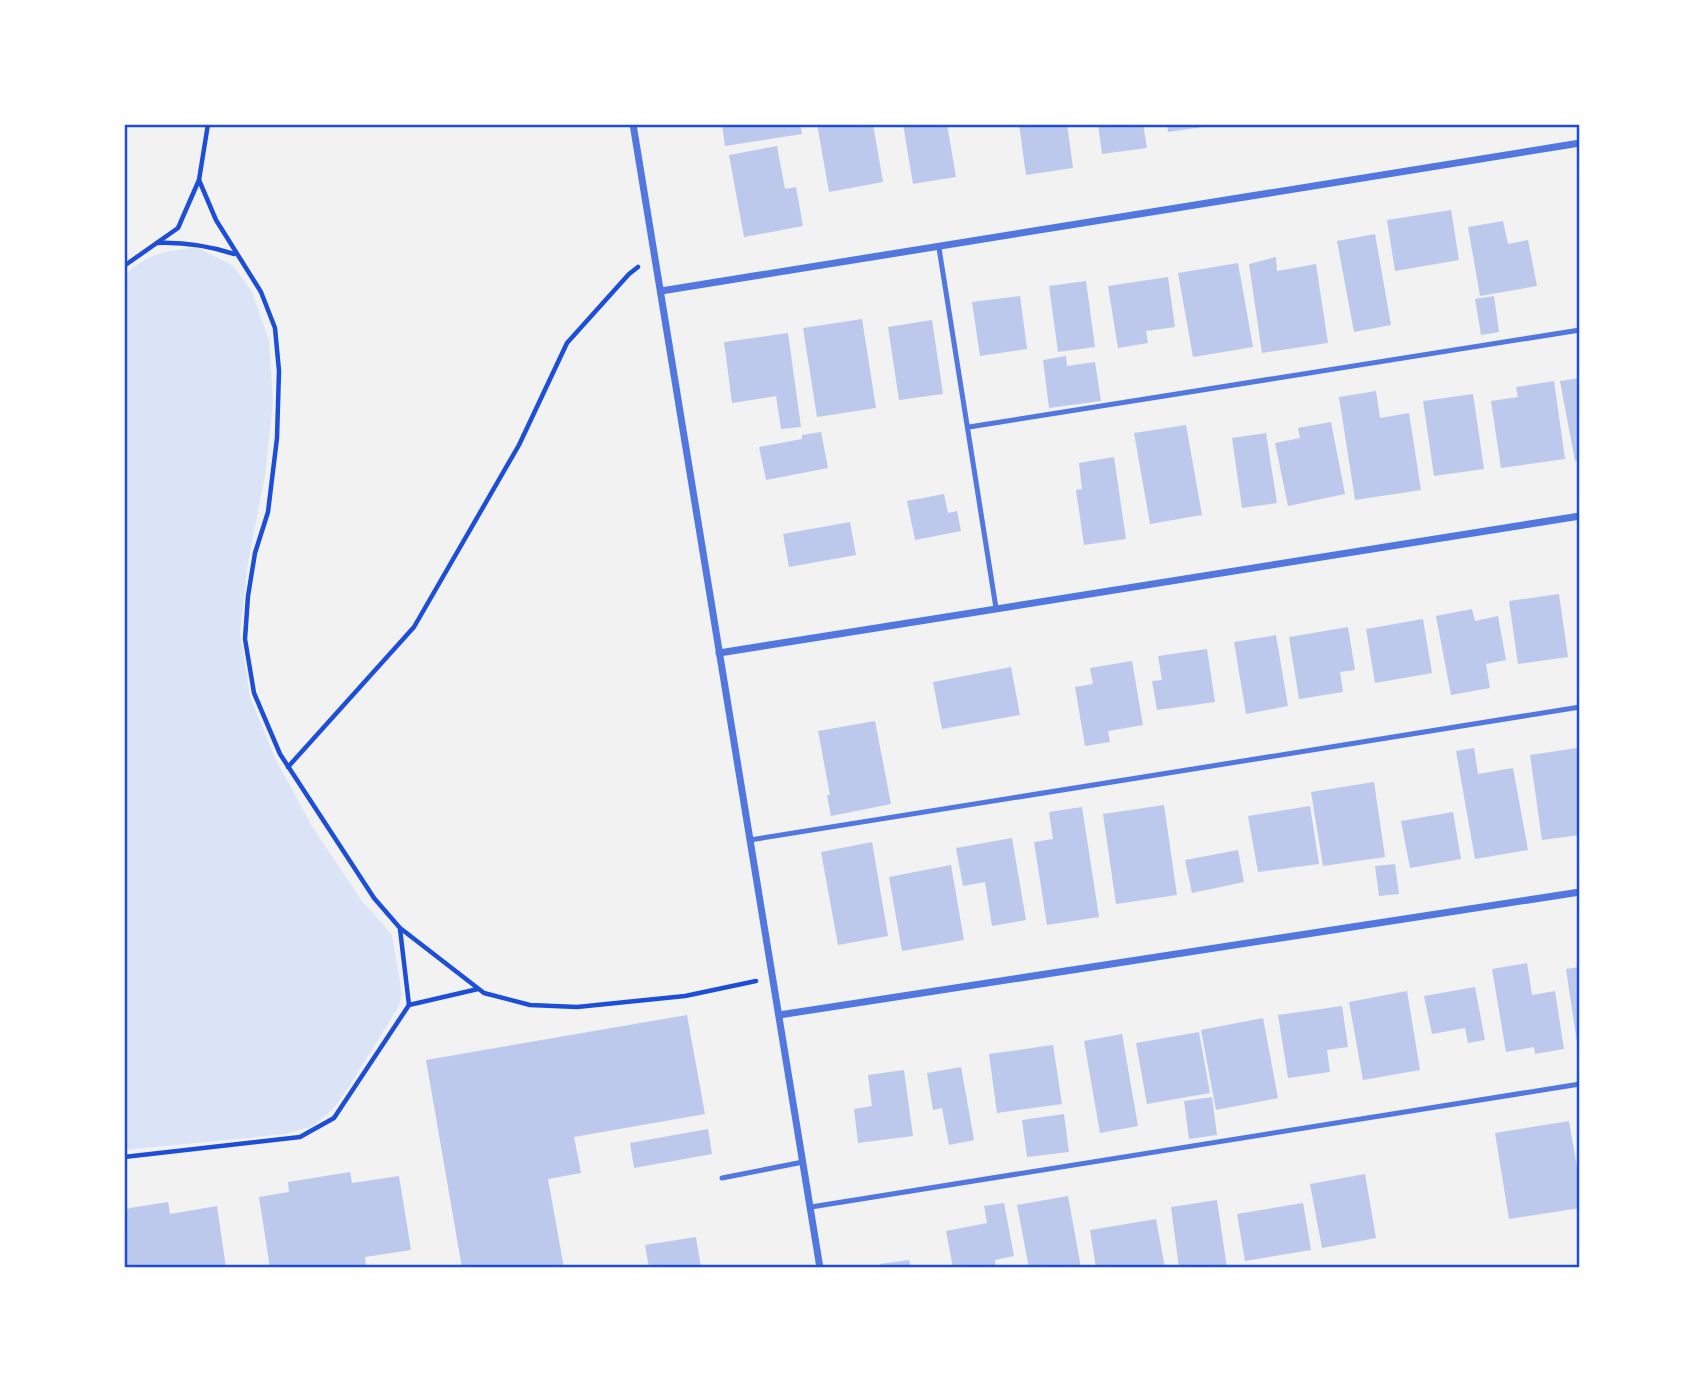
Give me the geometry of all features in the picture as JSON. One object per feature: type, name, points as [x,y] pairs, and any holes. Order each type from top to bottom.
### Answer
[{"type":"street","points":[[633,124],[820,1268]]},
{"type":"street","points":[[661,291],[1580,143]]},
{"type":"street","points":[[719,653],[1580,516]]},
{"type":"street","points":[[779,1015],[1580,892]]},
{"type":"lane","points":[[939,248],[996,608]]},
{"type":"lane","points":[[969,427],[1580,330]]},
{"type":"lane","points":[[750,840],[1580,707]]},
{"type":"lane","points":[[811,1207],[1580,1084]]},
{"type":"lane","points":[[722,1178],[803,1162]]},
{"type":"path","points":[[124,266],[177,228],[199,180],[208,124]]},
{"type":"path","points":[[199,180],[216,220],[261,292],[275,328],[279,371],[277,438],[268,512],[255,553],[248,596],[245,639],[254,693],[280,754],[374,898],[400,928],[484,993],[530,1005],[577,1007],[685,996],[773,977]]},
{"type":"path","points":[[156,243],[180,242],[235,254]]},
{"type":"path","points":[[288,767],[414,627],[519,445],[566,343],[629,274],[654,254]]},
{"type":"path","points":[[124,1157],[300,1137],[334,1118],[409,1005],[400,928]]},
{"type":"path","points":[[409,1005],[479,989]]},
{"type":"shaded area","points":[[198,248],[232,265],[251,290],[269,340],[273,401],[265,476],[248,562],[240,633],[250,697],[275,758],[313,828],[362,901],[392,935],[402,994],[399,1006],[348,1088],[333,1109],[313,1126],[285,1134],[124,1150],[124,276],[141,262],[158,254]]},
{"type":"building","points":[[722,124],[800,124],[802,134],[725,146]]},
{"type":"building","points":[[817,124],[873,124],[883,182],[829,192]]},
{"type":"building","points":[[903,124],[947,124],[956,177],[913,184]]},
{"type":"building","points":[[1019,124],[1067,124],[1073,168],[1026,175]]},
{"type":"building","points":[[1098,124],[1143,124],[1147,148],[1102,154]]},
{"type":"building","points":[[1167,124],[1210,124],[1210,126],[1168,132]]},
{"type":"building","points":[[777,146],[785,189],[796,187],[803,226],[744,237],[729,155]]},
{"type":"building","points":[[1451,210],[1459,260],[1395,271],[1387,220]]},
{"type":"building","points":[[1503,221],[1508,244],[1528,240],[1537,286],[1480,296],[1468,227]]},
{"type":"building","points":[[1375,234],[1391,325],[1354,332],[1337,241]]},
{"type":"building","points":[[1276,257],[1277,271],[1316,264],[1328,343],[1262,353],[1249,264]]},
{"type":"building","points":[[1238,263],[1253,347],[1193,357],[1178,273]]},
{"type":"building","points":[[1168,277],[1175,327],[1146,331],[1148,343],[1118,348],[1108,286]]},
{"type":"building","points":[[1086,281],[1095,347],[1058,352],[1049,286]]},
{"type":"building","points":[[1020,296],[1027,349],[980,356],[972,302]]},
{"type":"building","points":[[1494,296],[1499,332],[1481,335],[1475,299]]},
{"type":"building","points":[[862,319],[876,408],[817,417],[803,328]]},
{"type":"building","points":[[932,320],[943,394],[899,400],[888,327]]},
{"type":"building","points":[[788,333],[801,427],[781,429],[776,396],[732,403],[724,342]]},
{"type":"building","points":[[1066,356],[1067,366],[1095,362],[1101,401],[1049,408],[1043,360]]},
{"type":"building","points":[[1580,378],[1580,460],[1575,461],[1560,381]]},
{"type":"building","points":[[1554,381],[1565,459],[1501,468],[1491,401],[1518,397],[1516,387]]},
{"type":"building","points":[[1376,391],[1380,418],[1409,413],[1421,490],[1355,500],[1339,397]]},
{"type":"building","points":[[1473,394],[1484,469],[1434,476],[1423,401]]},
{"type":"building","points":[[1331,422],[1345,494],[1288,506],[1275,443],[1300,438],[1298,428]]},
{"type":"building","points":[[1186,425],[1202,515],[1150,524],[1134,433]]},
{"type":"building","points":[[821,432],[828,468],[766,480],[759,447],[802,439],[802,435]]},
{"type":"building","points":[[1266,433],[1277,503],[1242,508],[1232,438]]},
{"type":"building","points":[[1114,457],[1126,539],[1084,545],[1076,490],[1082,489],[1079,463]]},
{"type":"building","points":[[944,494],[948,513],[957,511],[961,531],[915,540],[907,501]]},
{"type":"building","points":[[850,522],[856,555],[789,567],[783,534]]},
{"type":"building","points":[[1559,594],[1568,657],[1518,664],[1509,601]]},
{"type":"building","points":[[1472,609],[1475,621],[1498,616],[1506,660],[1486,664],[1490,688],[1451,695],[1436,616]]},
{"type":"building","points":[[1423,619],[1432,673],[1375,683],[1366,629]]},
{"type":"building","points":[[1348,627],[1355,670],[1340,672],[1343,692],[1299,699],[1289,637]]},
{"type":"building","points":[[1276,635],[1288,706],[1246,714],[1234,642]]},
{"type":"building","points":[[1207,649],[1215,702],[1157,710],[1152,681],[1162,680],[1158,656]]},
{"type":"building","points":[[1132,661],[1143,725],[1108,731],[1110,742],[1085,746],[1075,687],[1093,684],[1090,668]]},
{"type":"building","points":[[1011,667],[1020,715],[942,729],[933,682]]},
{"type":"building","points":[[875,721],[891,804],[831,816],[827,795],[830,795],[818,731]]},
{"type":"building","points":[[1474,748],[1478,774],[1513,768],[1528,850],[1475,859],[1456,751]]},
{"type":"building","points":[[1577,748],[1580,767],[1580,835],[1542,840],[1530,755]]},
{"type":"building","points":[[1374,782],[1385,857],[1323,866],[1311,792]]},
{"type":"building","points":[[1164,805],[1177,895],[1116,904],[1103,814]]},
{"type":"building","points":[[1310,806],[1319,864],[1258,872],[1248,816]]},
{"type":"building","points":[[1082,807],[1099,917],[1047,925],[1034,842],[1053,839],[1049,812]]},
{"type":"building","points":[[1453,812],[1461,859],[1410,868],[1401,821]]},
{"type":"building","points":[[1012,838],[1026,920],[992,926],[985,882],[963,886],[956,848]]},
{"type":"building","points":[[872,842],[888,936],[838,945],[821,852]]},
{"type":"building","points":[[1238,850],[1244,882],[1192,893],[1185,860]]},
{"type":"building","points":[[1395,864],[1399,894],[1379,896],[1375,866]]},
{"type":"building","points":[[951,865],[964,940],[902,951],[889,877]]},
{"type":"building","points":[[1527,963],[1532,995],[1555,991],[1564,1049],[1535,1054],[1534,1047],[1506,1052],[1492,969]]},
{"type":"building","points":[[1580,967],[1580,1049],[1578,1049],[1566,969]]},
{"type":"building","points":[[1475,987],[1485,1040],[1468,1043],[1465,1028],[1432,1034],[1424,996]]},
{"type":"building","points":[[1407,991],[1420,1070],[1363,1080],[1349,1002]]},
{"type":"building","points":[[1342,1006],[1348,1047],[1327,1050],[1330,1072],[1288,1078],[1278,1015]]},
{"type":"building","points":[[687,1015],[705,1114],[574,1137],[581,1173],[548,1179],[564,1268],[462,1268],[426,1060]]},
{"type":"building","points":[[1263,1018],[1278,1098],[1216,1110],[1201,1030]]},
{"type":"building","points":[[1199,1032],[1210,1093],[1147,1104],[1136,1043]]},
{"type":"building","points":[[1122,1034],[1138,1126],[1100,1133],[1084,1041]]},
{"type":"building","points":[[1053,1045],[1062,1104],[997,1113],[989,1054]]},
{"type":"building","points":[[961,1067],[974,1140],[949,1145],[942,1108],[933,1110],[927,1073]]},
{"type":"building","points":[[904,1070],[913,1136],[858,1143],[854,1109],[872,1106],[868,1075]]},
{"type":"building","points":[[1212,1097],[1217,1135],[1189,1139],[1184,1101]]},
{"type":"building","points":[[1064,1114],[1069,1152],[1027,1157],[1022,1120]]},
{"type":"building","points":[[1569,1121],[1580,1184],[1580,1208],[1509,1219],[1495,1133]]},
{"type":"building","points":[[708,1129],[712,1154],[634,1168],[630,1143]]},
{"type":"building","points":[[350,1172],[352,1183],[399,1176],[411,1250],[365,1257],[366,1268],[270,1268],[259,1197],[289,1192],[288,1182]]},
{"type":"building","points":[[1365,1174],[1376,1238],[1322,1248],[1310,1184]]},
{"type":"building","points":[[1068,1196],[1081,1268],[1029,1268],[1017,1205]]},
{"type":"building","points":[[1217,1200],[1227,1268],[1179,1268],[1171,1207]]},
{"type":"building","points":[[168,1202],[170,1214],[217,1206],[226,1268],[124,1268],[124,1209]]},
{"type":"building","points":[[1004,1203],[1014,1256],[995,1260],[996,1268],[953,1268],[946,1231],[987,1223],[984,1206]]},
{"type":"building","points":[[1303,1203],[1311,1250],[1245,1261],[1237,1214]]},
{"type":"building","points":[[1156,1219],[1165,1268],[1096,1268],[1090,1230]]},
{"type":"building","points":[[696,1237],[701,1268],[649,1268],[645,1245]]},
{"type":"building","points":[[909,1260],[911,1268],[881,1268],[880,1264]]}]
